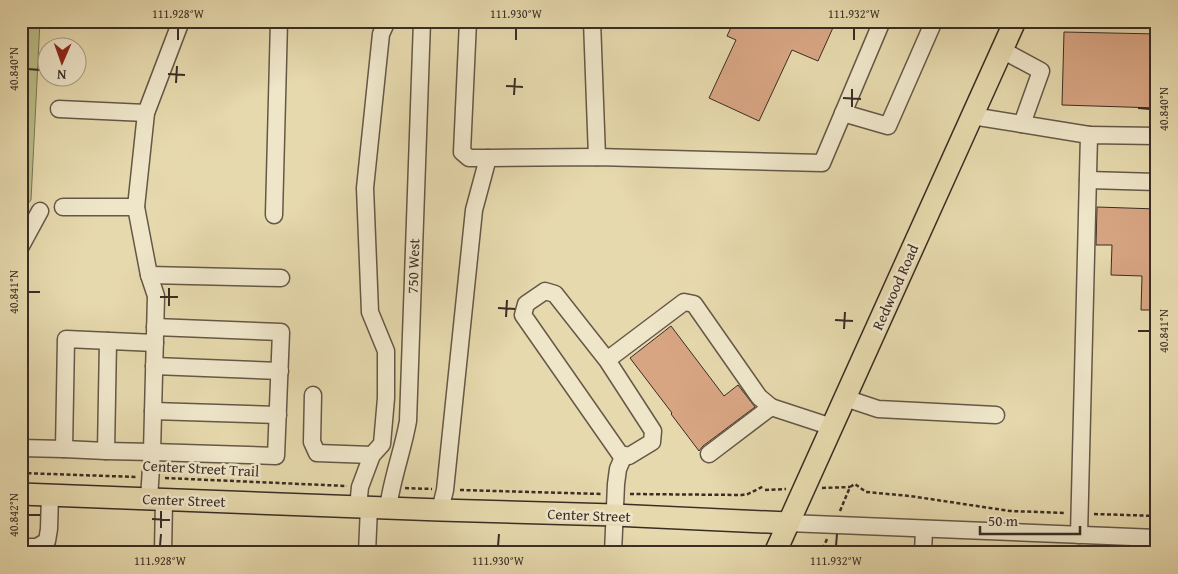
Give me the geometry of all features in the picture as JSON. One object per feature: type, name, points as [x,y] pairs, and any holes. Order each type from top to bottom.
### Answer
[{"type":"main road","name":"Redwood Road","points":[[776,553],[1015,21]]},
{"type":"main road","name":"Center Street","points":[[21,494],[157,499],[369,502],[440,510],[788,523]]},
{"type":"street","points":[[163,553],[157,499],[150,477],[156,296],[149,275],[136,206],[146,113],[181,21]]},
{"type":"street","points":[[274,215],[279,21]]},
{"type":"street","points":[[367,553],[372,455],[382,444],[386,398],[386,351],[370,312],[365,188],[380,34],[387,21]]},
{"type":"street","name":"750 West","points":[[369,502],[391,488],[408,421],[422,21]]},
{"type":"street","points":[[468,21],[462,152],[469,158],[597,157],[822,163],[882,21]]},
{"type":"street","points":[[592,21],[597,157]]},
{"type":"street","points":[[843,113],[888,126],[934,21]]},
{"type":"street","points":[[1002,50],[1041,71],[1022,124]]},
{"type":"street","points":[[59,109],[146,113]]},
{"type":"street","points":[[972,116],[1089,134],[1157,136]]},
{"type":"street","points":[[1079,535],[1089,134]]},
{"type":"street","points":[[440,510],[445,490],[474,210],[488,158]]},
{"type":"street","points":[[1088,180],[1157,182]]},
{"type":"street","points":[[63,207],[136,206]]},
{"type":"street","points":[[21,246],[40,211]]},
{"type":"street","points":[[149,275],[281,278]]},
{"type":"street","points":[[545,291],[555,294],[607,360],[653,431],[652,442],[629,456],[620,454],[523,315],[526,304],[545,291]]},
{"type":"street","points":[[607,360],[684,302],[694,304],[758,397],[771,407],[832,427]]},
{"type":"street","points":[[21,448],[276,456],[281,332],[155,335],[108,341],[66,339],[64,449]]},
{"type":"street","points":[[106,452],[108,341]]},
{"type":"street","points":[[154,366],[280,371]]},
{"type":"street","points":[[313,395],[312,442],[317,453],[372,455]]},
{"type":"street","points":[[845,398],[878,409],[996,415]]},
{"type":"street","points":[[709,454],[771,407]]},
{"type":"street","points":[[153,411],[278,415]]},
{"type":"street","points":[[613,553],[616,484],[618,469],[624,455]]},
{"type":"street","points":[[21,547],[37,547],[47,541],[50,495]]},
{"type":"street","name":"Center Street","points":[[788,523],[1079,535],[1123,545],[1157,538]]},
{"type":"street","points":[[923,553],[924,528]]},
{"type":"path","name":"Center Street Trail","points":[[21,473],[150,477],[369,502]]},
{"type":"path","points":[[850,488],[855,484],[866,492],[910,496],[1010,511],[1157,516]]},
{"type":"path","points":[[406,488],[430,489]]},
{"type":"path","points":[[822,553],[826,550],[824,546]]},
{"type":"green space","points":[[21,21],[40,21],[31,200],[21,212]]},
{"type":"building","points":[[734,21],[836,21],[818,61],[792,50],[759,121],[709,98],[736,40],[727,36]]},
{"type":"building","points":[[1064,32],[1157,34],[1157,108],[1062,105]]},
{"type":"building","points":[[1097,207],[1157,209],[1157,310],[1141,310],[1142,276],[1111,275],[1112,245],[1096,245]]},
{"type":"building","points":[[671,326],[724,396],[738,385],[755,407],[699,451],[630,358]]}]
